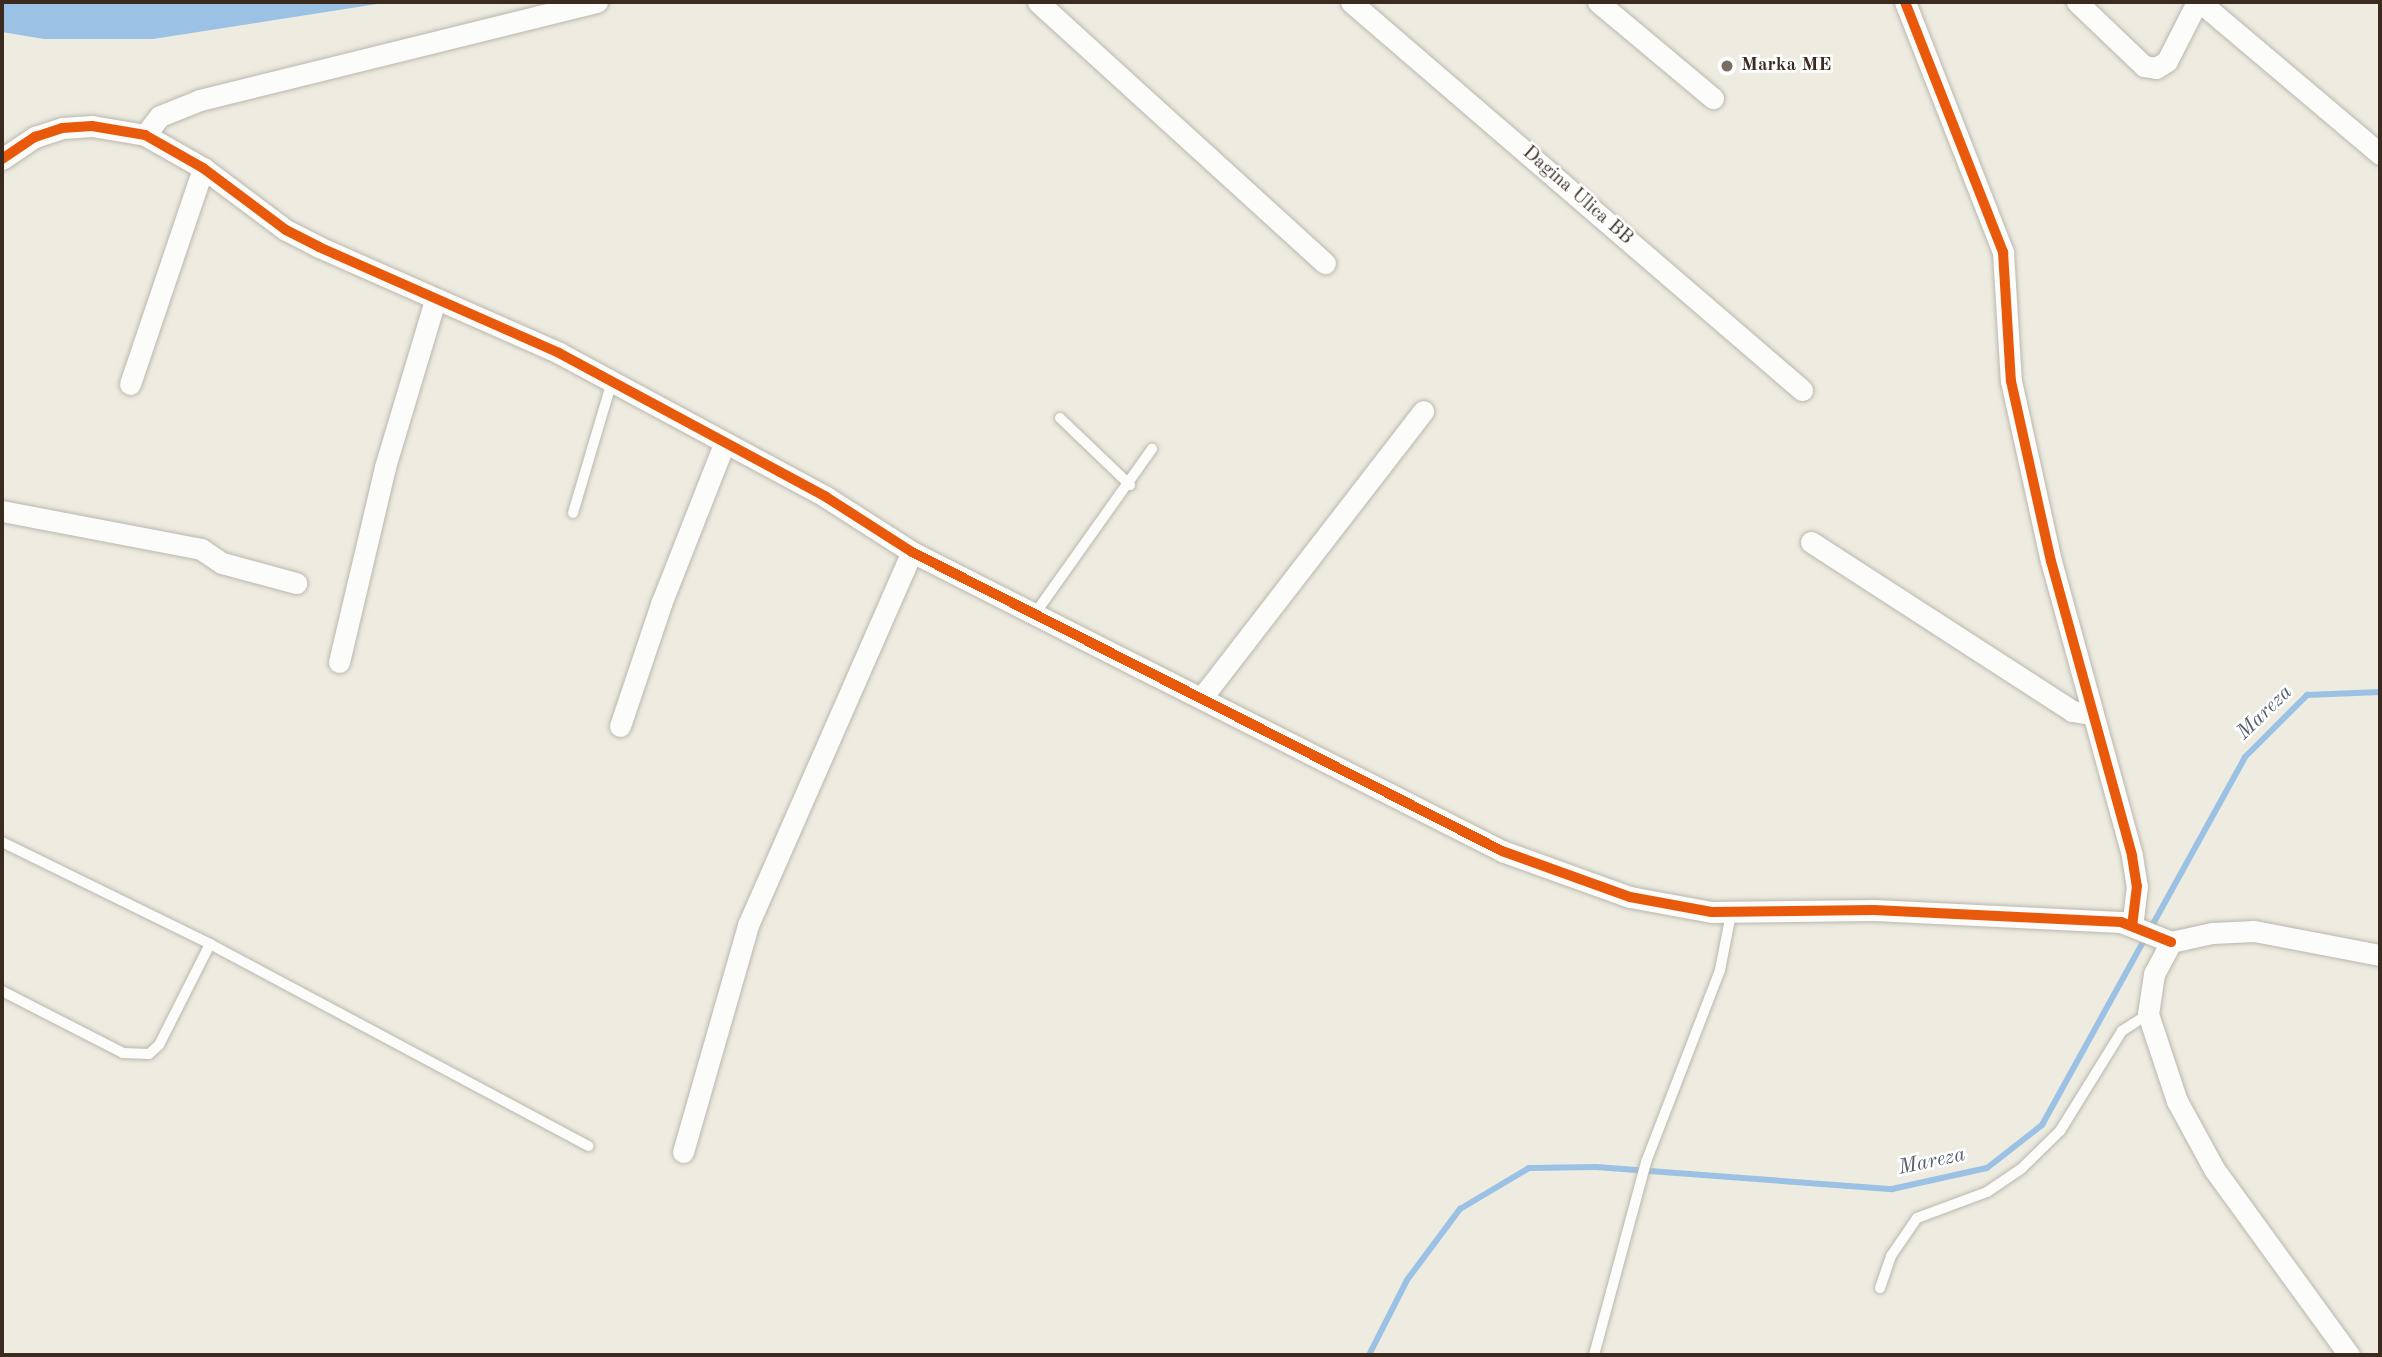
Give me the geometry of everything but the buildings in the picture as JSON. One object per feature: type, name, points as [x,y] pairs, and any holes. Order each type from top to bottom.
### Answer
[{"type":"street","points":[[145,135],[169,111],[200,100],[597,2]]},
{"type":"street","points":[[1038,2],[1325,263]]},
{"type":"street","name":"Dagina Ulica BB","points":[[1351,2],[1802,390]]},
{"type":"street","points":[[1598,2],[1713,98]]},
{"type":"street","points":[[1905,2],[2003,252],[2011,381],[2035,495],[2134,863],[2137,897],[2149,932],[2154,974],[2148,1014],[2177,1101],[2214,1169],[2349,1355]]},
{"type":"street","points":[[2077,2],[2144,66],[2156,68],[2167,61],[2198,2],[2380,154]]},
{"type":"street","points":[[2,159],[35,137],[62,128],[92,126],[145,135],[203,168],[286,230],[435,300],[559,353],[826,497],[912,552],[1034,615],[1203,696],[1502,850],[1630,897],[1731,914],[1874,910],[2149,932],[2254,931],[2380,955]]},
{"type":"street","points":[[130,384],[203,168]]},
{"type":"street","points":[[339,662],[384,467],[435,300]]},
{"type":"street","points":[[1203,696],[1423,411]]},
{"type":"street","points":[[620,726],[661,604],[724,444]]},
{"type":"street","points":[[2,510],[201,549],[222,564],[296,583]]},
{"type":"street","points":[[1811,542],[2072,711],[2092,714]]},
{"type":"street","points":[[683,1152],[748,925],[912,552]]},
{"type":"lane","points":[[573,513],[612,381]]},
{"type":"lane","points":[[1060,418],[1130,485]]},
{"type":"lane","points":[[1034,615],[1130,485],[1152,449]]},
{"type":"lane","points":[[2,842],[210,944],[589,1146]]},
{"type":"lane","points":[[1594,1355],[1646,1162],[1720,970],[1731,914]]},
{"type":"lane","points":[[2,991],[123,1054],[149,1054],[159,1045],[210,944]]},
{"type":"lane","points":[[1880,1288],[1891,1256],[1917,1218],[1987,1192],[2021,1169],[2060,1131],[2122,1031],[2148,1014]]},
{"type":"water","points":[[2,2],[390,2],[153,39],[44,39],[2,32]]},
{"type":"waterway","name":"Mareza","points":[[1369,1355],[1407,1280],[1460,1209],[1529,1168],[1596,1167],[1892,1189],[1987,1168],[2042,1125],[2245,757],[2307,695],[2380,692]]},
{"type":"cycle path","points":[[1905,2],[2003,252],[2011,381],[2051,561],[2132,856],[2137,886],[2132,924]]},
{"type":"cycle path","points":[[2,159],[35,137],[62,128],[92,126],[145,135],[203,168],[286,230],[559,353],[826,497],[912,552],[1502,851],[1630,897],[1712,912],[1874,910],[2121,922],[2171,942]]},
{"type":"place","name":"Marka ME","points":[[1727,66]]}]
